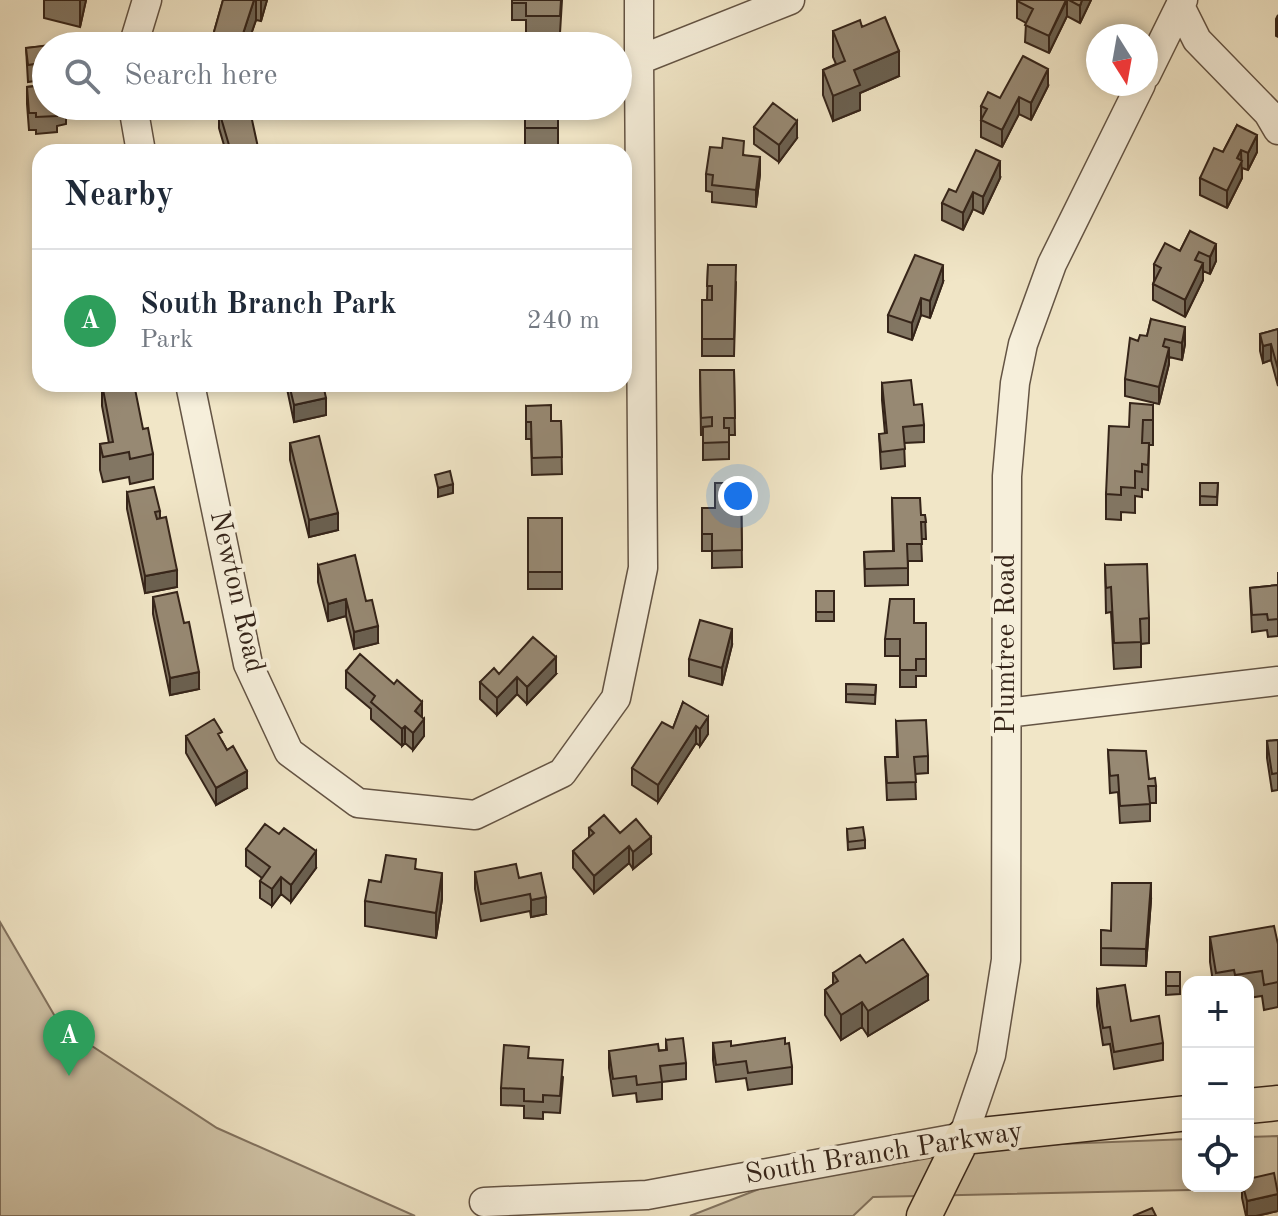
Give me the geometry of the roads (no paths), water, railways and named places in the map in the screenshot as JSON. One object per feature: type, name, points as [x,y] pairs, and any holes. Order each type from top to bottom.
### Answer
[{"type":"main road","points":[[1254,1105],[1278,1103]]},
{"type":"main road","name":"South Branch Parkway","points":[[963,1137],[1182,1114]]},
{"type":"main road","name":"Plumtree Road","points":[[924,1216],[963,1137]]},
{"type":"street","points":[[137,32],[147,0]]},
{"type":"street","name":"Newton Road","points":[[192,392],[248,664],[289,752],[358,803],[475,815],[562,773],[616,698],[643,568],[639,0]]},
{"type":"street","points":[[639,60],[790,0]]},
{"type":"street","points":[[1158,51],[1182,3]]},
{"type":"street","points":[[1182,3],[1197,40],[1268,113],[1278,130]]},
{"type":"street","name":"Plumtree Road","points":[[963,1137],[991,1055],[1003,988],[1008,905],[1007,476],[1018,363],[1052,264],[1135,96]]},
{"type":"street","points":[[135,120],[140,144]]},
{"type":"street","points":[[1007,713],[1278,681]]},
{"type":"street","name":"South Branch Parkway","points":[[484,1202],[647,1195],[963,1137]]},
{"type":"place","name":"South Branch Park","points":[[69,1076]]}]
